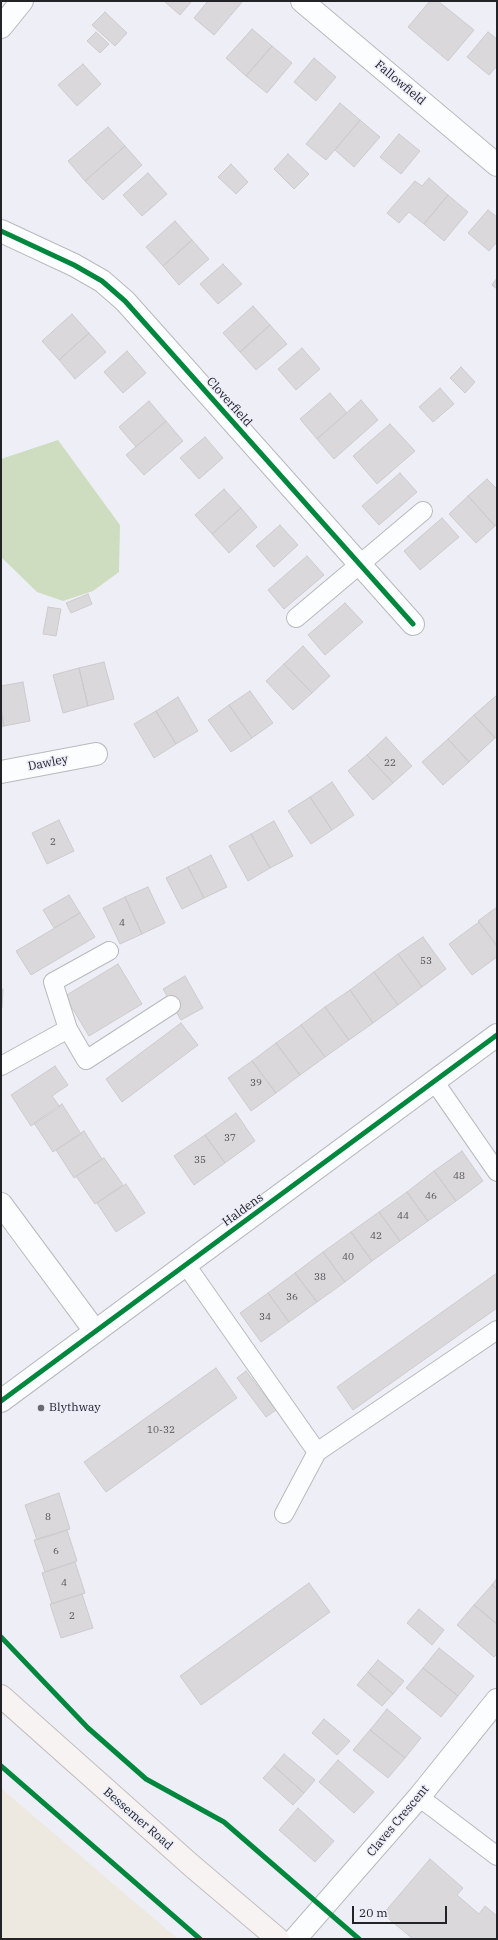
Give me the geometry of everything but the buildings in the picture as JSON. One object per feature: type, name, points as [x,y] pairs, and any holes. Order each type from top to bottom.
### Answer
[{"type":"main road","name":"Bessemer Road","points":[[1,1696],[192,1866],[278,1939]]},
{"type":"street","points":[[1,27],[22,1]]},
{"type":"street","name":"Fallowfield","points":[[302,1],[497,165]]},
{"type":"street","name":"Cloverfield","points":[[1,231],[74,265],[102,281],[125,301],[413,624]]},
{"type":"street","name":"Dawley","points":[[1,772],[96,754]]},
{"type":"street","name":"Haldens","points":[[1,1400],[497,1035]]},
{"type":"street","points":[[1,1204],[95,1331]]},
{"type":"street","name":"Claves Crescent","points":[[295,1939],[419,1797],[497,1700]]},
{"type":"lane","points":[[296,618],[361,565],[423,511]]},
{"type":"lane","points":[[109,951],[53,982],[68,1029],[86,1060],[171,1005]]},
{"type":"lane","points":[[1,1066],[68,1029]]},
{"type":"lane","points":[[434,1081],[497,1172]]},
{"type":"lane","points":[[186,1265],[317,1452]]},
{"type":"lane","points":[[284,1514],[317,1452],[497,1330]]},
{"type":"lane","points":[[419,1797],[497,1856]]},
{"type":"shaded area","points":[[1,1788],[23,1807],[178,1939],[1,1939]]},
{"type":"green space","points":[[58,440],[120,525],[119,572],[93,591],[63,601],[37,592],[1,557],[1,459]]},
{"type":"cycle path","points":[[1,231],[74,265],[102,281],[125,301],[413,624]]},
{"type":"cycle path","points":[[1,1401],[497,1035]]},
{"type":"cycle path","points":[[1,1637],[88,1728],[146,1779],[224,1822],[359,1939]]},
{"type":"cycle path","points":[[1,1766],[200,1939]]},
{"type":"place","name":"Blythway","points":[[41,1408]]}]
